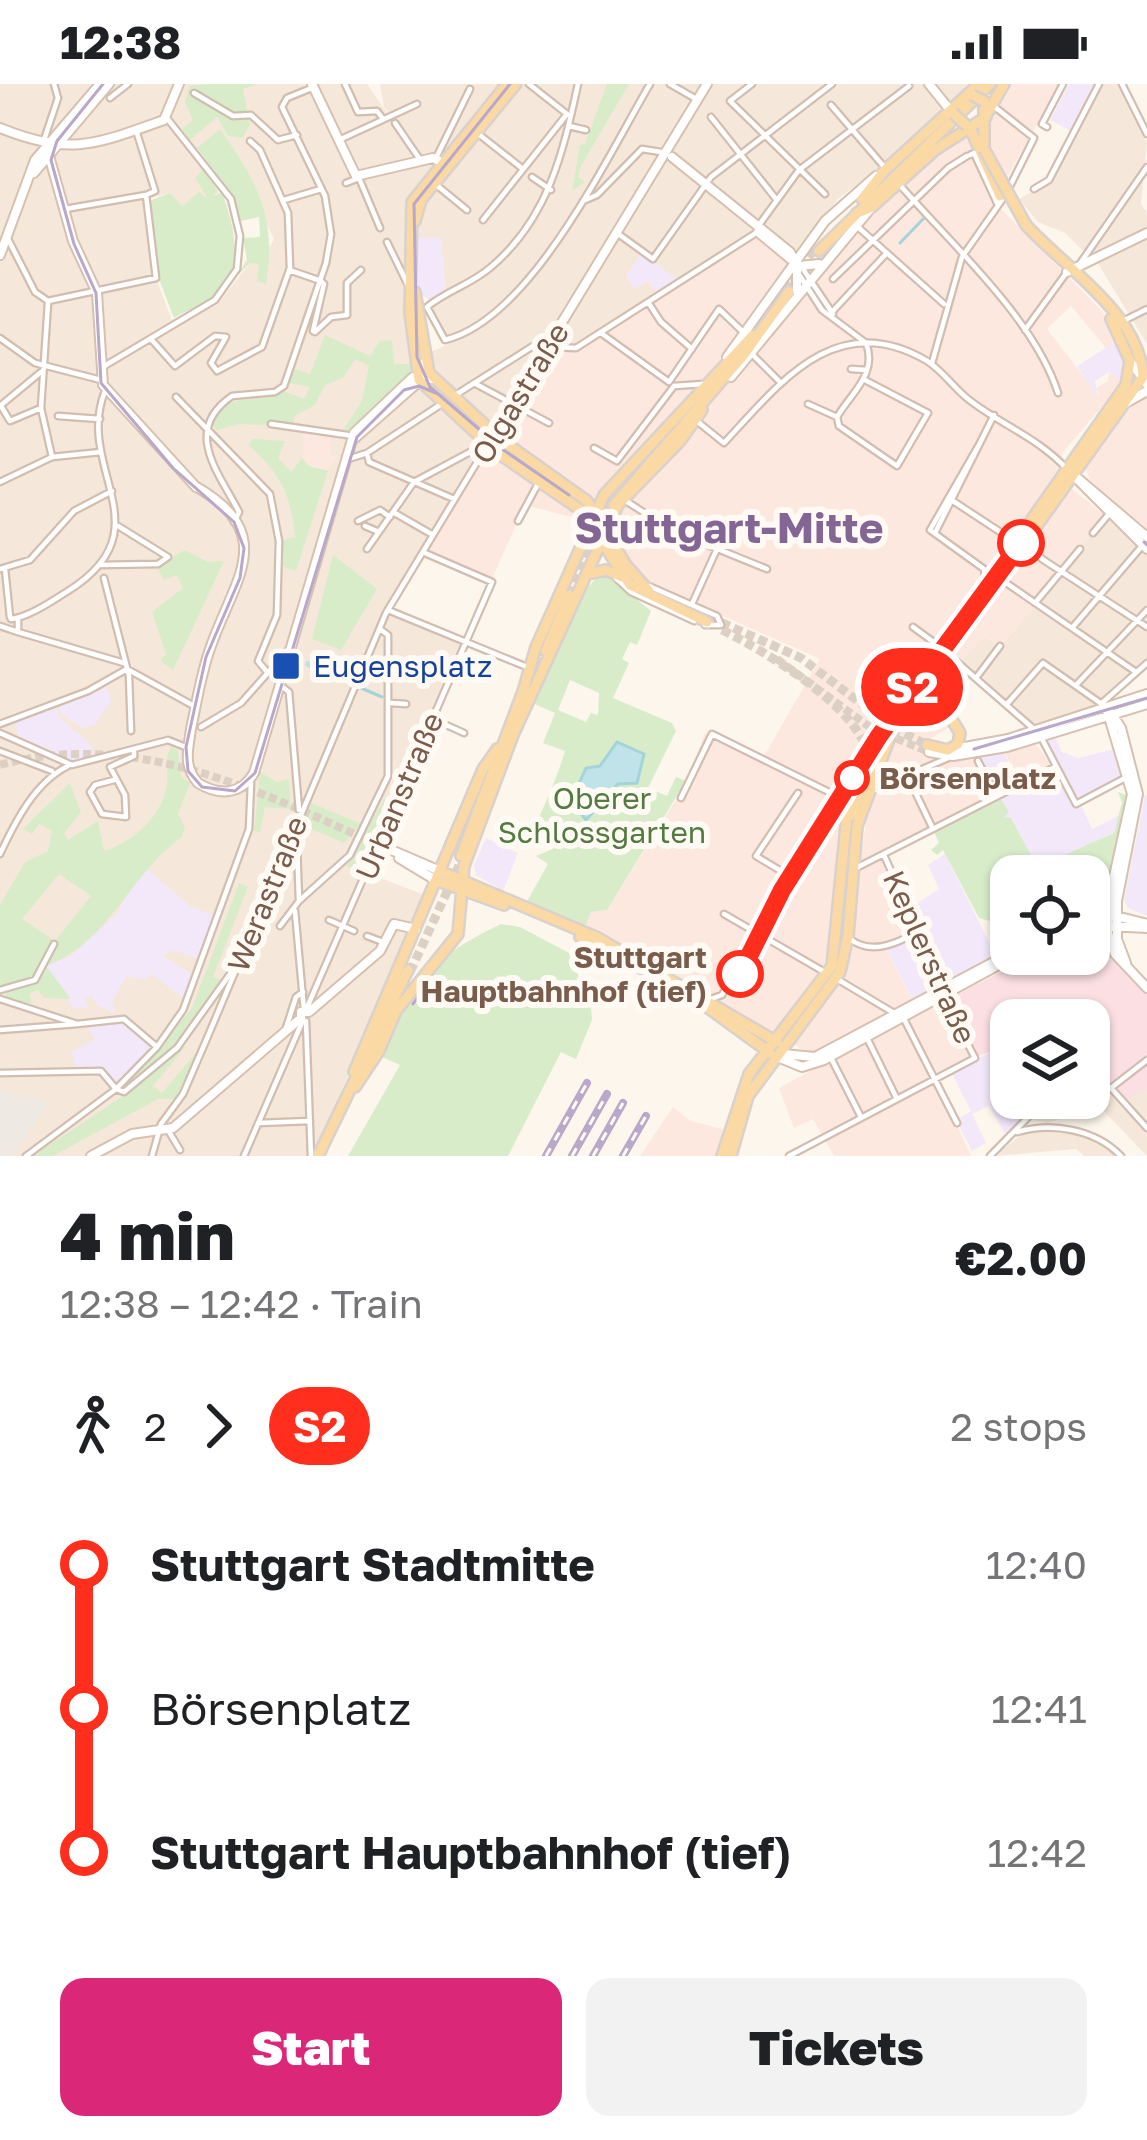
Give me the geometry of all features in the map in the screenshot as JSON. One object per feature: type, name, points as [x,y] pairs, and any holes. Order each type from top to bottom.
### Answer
[{"type":"main road","points":[[420,378],[418,205],[442,162],[476,132],[511,84]]},
{"type":"main road","points":[[448,400],[420,378],[410,283],[412,202],[511,84]]},
{"type":"main road","points":[[976,147],[986,117],[980,84]]},
{"type":"main road","points":[[818,252],[990,84]]},
{"type":"main road","points":[[818,252],[885,170],[952,109],[1004,84]]},
{"type":"main road","points":[[845,944],[843,800],[910,698],[947,655],[985,584],[1076,473],[1087,435],[1145,382],[1120,323],[1073,269],[1023,225],[969,127],[952,109]]},
{"type":"main road","points":[[853,220],[986,117]]},
{"type":"main road","points":[[957,136],[976,147]]},
{"type":"main road","points":[[862,199],[909,164]]},
{"type":"main road","points":[[1038,520],[1076,473],[1122,400],[1130,361],[1102,305],[1073,269]]},
{"type":"main road","points":[[317,1152],[430,962],[454,942],[462,922],[449,882],[462,859],[497,749],[538,680],[588,574],[613,500],[667,427],[786,290]]},
{"type":"main road","points":[[613,500],[699,416],[749,355],[786,290]]},
{"type":"main road","points":[[526,695],[528,668],[600,538],[613,500],[749,336]]},
{"type":"main road","points":[[600,538],[613,500],[749,355]]},
{"type":"main road","points":[[420,378],[434,380],[485,440],[539,482],[572,500]]},
{"type":"main road","points":[[648,463],[699,416]]},
{"type":"main road","points":[[658,444],[667,427]]},
{"type":"main road","points":[[485,440],[572,500],[627,581]]},
{"type":"main road","points":[[846,843],[870,760],[1024,538]]},
{"type":"main road","points":[[588,574],[627,581],[708,620]]},
{"type":"main road","points":[[317,1152],[416,929],[462,859],[567,594]]},
{"type":"main road","points":[[910,698],[927,690],[940,699],[960,734],[958,745],[938,754]]},
{"type":"main road","points":[[726,1156],[738,1116],[760,1079],[770,1048],[832,980],[845,944],[870,760]]},
{"type":"main road","points":[[462,859],[484,896]]},
{"type":"main road","points":[[449,882],[595,941],[726,1010],[770,1048]]},
{"type":"main road","points":[[449,882],[484,896]]},
{"type":"main road","points":[[595,941],[676,986],[770,1048]]},
{"type":"main road","points":[[355,1072],[370,1054],[409,971],[355,1088]]},
{"type":"main road","points":[[726,1156],[735,1103],[770,1048],[832,980]]},
{"type":"main road","points":[[379,1038],[389,1026]]},
{"type":"street","points":[[0,255],[44,144],[58,98],[54,84]]},
{"type":"street","points":[[44,144],[62,135],[104,84]]},
{"type":"street","points":[[110,98],[128,84]]},
{"type":"street","points":[[345,84],[358,112],[377,111],[384,120]]},
{"type":"street","points":[[529,84],[569,115]]},
{"type":"street","points":[[578,84],[550,190],[494,266],[427,307],[445,340],[483,324],[523,292],[650,84]]},
{"type":"street","points":[[670,84],[698,100]]},
{"type":"street","name":"Olgastraße","points":[[380,629],[485,440],[513,404],[707,84]]},
{"type":"street","points":[[752,84],[730,101],[825,194]]},
{"type":"street","points":[[616,232],[653,259],[707,184],[832,84]]},
{"type":"street","points":[[1045,126],[1063,84]]},
{"type":"street","points":[[1034,189],[1049,180],[1100,84]]},
{"type":"street","points":[[1122,84],[1147,134]]},
{"type":"street","points":[[0,128],[44,144],[79,146],[166,117],[177,85]]},
{"type":"street","points":[[236,521],[239,512],[209,463],[207,435],[214,412],[232,396],[282,388],[331,238],[321,189],[283,102],[313,85],[380,228]]},
{"type":"street","points":[[348,460],[367,453],[531,346],[567,351],[601,333],[759,229],[799,170],[907,85]]},
{"type":"street","points":[[931,88],[952,109]]},
{"type":"street","points":[[346,183],[421,161],[442,162],[470,89]]},
{"type":"street","points":[[194,93],[232,116],[251,115],[278,140],[297,135]]},
{"type":"street","points":[[932,364],[962,257],[998,205],[1034,136],[980,99]]},
{"type":"street","points":[[339,140],[417,104]]},
{"type":"street","points":[[786,290],[818,252],[838,207],[885,170],[831,105]]},
{"type":"street","points":[[986,117],[993,110],[1001,112]]},
{"type":"street","points":[[483,220],[569,115]]},
{"type":"street","points":[[100,368],[222,295],[240,256],[231,199],[166,117]]},
{"type":"street","points":[[711,117],[776,199]]},
{"type":"street","points":[[395,123],[421,161]]},
{"type":"street","points":[[569,126],[586,130]]},
{"type":"street","points":[[65,209],[154,191],[136,129]]},
{"type":"street","points":[[476,132],[523,169]]},
{"type":"street","points":[[62,135],[69,145],[79,146]]},
{"type":"street","points":[[152,339],[175,367],[219,334],[227,339],[211,363],[216,370],[252,357],[267,340],[290,270],[292,230],[284,200],[260,150],[250,141]]},
{"type":"street","points":[[44,144],[98,293],[101,380],[195,486],[236,521],[245,546],[244,571],[212,642],[184,750],[191,774],[203,786],[237,789],[254,802]]},
{"type":"street","points":[[833,279],[976,147],[998,205]]},
{"type":"street","points":[[580,200],[597,195],[642,149],[666,154],[759,229],[801,270],[834,315]]},
{"type":"street","points":[[1025,330],[1147,166]]},
{"type":"street","points":[[532,177],[550,190]]},
{"type":"street","points":[[434,183],[467,210]]},
{"type":"street","points":[[899,184],[1025,330],[1045,357],[1058,393]]},
{"type":"street","points":[[284,200],[321,189]]},
{"type":"street","points":[[8,237],[35,292],[48,302],[158,276],[146,196]]},
{"type":"street","points":[[853,220],[914,281],[946,304]]},
{"type":"street","points":[[1073,269],[1147,233]]},
{"type":"street","points":[[387,242],[403,283],[410,283]]},
{"type":"street","points":[[786,290],[818,252]]},
{"type":"street","points":[[834,315],[886,254]]},
{"type":"street","points":[[290,270],[325,284],[312,327],[317,332],[331,317],[347,314],[347,283],[362,270]]},
{"type":"street","points":[[801,270],[814,298]]},
{"type":"street","points":[[786,290],[814,298],[866,344],[865,380],[837,417],[837,425],[897,466],[926,422],[926,412],[865,380]]},
{"type":"street","points":[[48,302],[41,408],[52,457]]},
{"type":"street","points":[[648,302],[661,322],[692,349]]},
{"type":"street","points":[[594,448],[617,460],[719,309],[749,336]]},
{"type":"street","points":[[1120,323],[1147,309]]},
{"type":"street","points":[[420,327],[434,325]]},
{"type":"street","points":[[601,333],[672,384]]},
{"type":"street","points":[[0,338],[42,369],[101,380]]},
{"type":"street","points":[[699,416],[724,443],[802,362],[866,344],[932,364],[978,406],[1034,438],[1076,473],[1143,541]]},
{"type":"street","points":[[749,355],[780,382]]},
{"type":"street","points":[[1130,361],[1145,382]]},
{"type":"street","points":[[851,368],[867,370]]},
{"type":"street","points":[[41,408],[10,421],[0,406],[42,369]]},
{"type":"street","points":[[672,384],[718,370]]},
{"type":"street","points":[[26,1156],[116,1089],[157,1047],[198,978],[254,802],[250,780],[355,438],[363,419],[420,378]]},
{"type":"street","points":[[474,383],[548,423]]},
{"type":"street","points":[[99,566],[118,526],[101,452],[106,390]]},
{"type":"street","points":[[176,397],[207,435],[266,487],[278,524],[277,615],[258,662],[266,673]]},
{"type":"street","points":[[808,404],[837,417]]},
{"type":"street","points":[[985,584],[984,568],[932,532],[994,415]]},
{"type":"street","points":[[58,416],[101,419]]},
{"type":"street","points":[[271,424],[355,438]]},
{"type":"street","points":[[368,549],[414,482],[485,440]]},
{"type":"street","points":[[0,482],[52,457],[101,452]]},
{"type":"street","points":[[367,453],[369,462],[455,499]]},
{"type":"street","points":[[1076,473],[1109,514],[1143,541]]},
{"type":"street","points":[[518,520],[539,482]]},
{"type":"street","points":[[18,632],[2,569],[30,560],[74,512],[112,491]]},
{"type":"street","points":[[613,500],[767,569]]},
{"type":"street","points":[[951,502],[1004,534],[1024,538],[1062,572],[1147,627]]},
{"type":"street","points":[[379,532],[361,524],[380,510],[434,535]]},
{"type":"street","points":[[1093,533],[1109,514]]},
{"type":"street","points":[[2,629],[99,566],[158,564],[168,557],[118,526]]},
{"type":"street","points":[[1072,628],[1143,541]]},
{"type":"street","points":[[691,605],[716,549]]},
{"type":"street","points":[[1036,603],[1080,549]]},
{"type":"street","name":"Urbanstraße","points":[[244,1156],[492,582],[423,552]]},
{"type":"street","points":[[104,578],[126,666],[131,731]]},
{"type":"street","points":[[998,578],[1136,673]]},
{"type":"street","points":[[627,581],[717,616],[721,626],[710,628],[627,581]]},
{"type":"street","points":[[388,610],[528,668]]},
{"type":"street","points":[[1077,684],[1147,610]]},
{"type":"street","points":[[914,626],[1040,736],[1076,805],[1132,779]]},
{"type":"street","points":[[2,629],[126,666],[196,706]]},
{"type":"street","points":[[302,900],[350,855],[387,780],[388,635],[380,629]]},
{"type":"street","name":"Werastraße","points":[[152,1155],[183,1094],[380,629]]},
{"type":"street","points":[[976,678],[1000,646]]},
{"type":"street","points":[[201,727],[241,703],[291,649]]},
{"type":"street","points":[[1007,704],[1042,663],[1077,684],[1113,717],[1135,794],[1110,896],[1115,954],[1147,988]]},
{"type":"street","points":[[1104,705],[1147,664]]},
{"type":"street","points":[[0,729],[88,691],[126,666]]},
{"type":"street","points":[[281,682],[289,692],[294,804],[301,812]]},
{"type":"street","points":[[938,754],[1030,740],[1104,705],[1147,694]]},
{"type":"street","points":[[388,703],[406,704]]},
{"type":"street","points":[[865,793],[907,775],[938,754],[1040,736],[1147,704]]},
{"type":"street","points":[[433,718],[464,733]]},
{"type":"street","points":[[0,729],[70,765]]},
{"type":"street","points":[[681,798],[712,734],[843,800],[722,995],[709,1000]]},
{"type":"street","points":[[0,854],[21,815],[58,771],[168,740],[184,750]]},
{"type":"street","points":[[114,780],[95,785],[90,792],[102,814],[126,817],[125,795],[114,780],[111,764],[134,756],[134,749]]},
{"type":"street","points":[[0,751],[58,771]]},
{"type":"street","points":[[978,761],[996,797]]},
{"type":"street","points":[[855,864],[884,855],[1054,767]]},
{"type":"street","points":[[907,775],[933,830]]},
{"type":"street","points":[[237,789],[250,780]]},
{"type":"street","points":[[1117,786],[1135,794]]},
{"type":"street","points":[[383,790],[398,797]]},
{"type":"street","points":[[791,877],[756,856],[798,793]]},
{"type":"street","points":[[290,836],[297,844],[302,900],[298,914],[310,1121],[317,1152]]},
{"type":"street","points":[[382,847],[449,882]]},
{"type":"street","name":"Keplerstraße","points":[[884,855],[975,1058],[936,1080]]},
{"type":"street","points":[[1112,920],[1116,879]]},
{"type":"street","points":[[280,926],[298,914]]},
{"type":"street","points":[[724,914],[901,1017],[958,1123]]},
{"type":"street","points":[[329,920],[354,931]]},
{"type":"street","points":[[1112,920],[1147,926]]},
{"type":"street","points":[[91,1156],[132,1134],[164,1130],[305,1015],[383,942],[394,924],[416,929]]},
{"type":"street","points":[[817,968],[845,944],[889,946],[916,933]]},
{"type":"street","points":[[367,936],[383,942]]},
{"type":"street","points":[[0,989],[35,980],[54,944]]},
{"type":"street","points":[[1,1074],[101,1071],[124,1092],[177,1048],[235,967]]},
{"type":"street","points":[[770,1048],[796,1061],[830,1057],[990,967]]},
{"type":"street","points":[[286,1031],[290,1009],[303,992]]},
{"type":"street","points":[[722,995],[726,1010]]},
{"type":"street","points":[[0,998],[77,1024]]},
{"type":"street","points":[[770,1048],[796,1061],[815,1058],[901,1017]]},
{"type":"street","points":[[0,1030],[124,1019],[157,1047]]},
{"type":"street","points":[[866,1038],[897,1100]]},
{"type":"street","points":[[830,1057],[861,1117]]},
{"type":"street","points":[[1147,1060],[1112,1088],[1147,1128]]},
{"type":"street","points":[[789,1156],[936,1080]]},
{"type":"street","points":[[990,1156],[1028,1119]]},
{"type":"street","points":[[258,1123],[310,1121]]},
{"type":"street","points":[[1017,1132],[1060,1128],[1098,1139],[1121,1156]]},
{"type":"street","points":[[164,1130],[180,1150]]},
{"type":"street","points":[[141,1156],[152,1155]]},
{"type":"shaded area","points":[[0,84],[96,84],[51,136],[38,140],[47,161],[59,154],[69,133],[113,84],[367,84],[418,157],[436,165],[410,196],[408,325],[414,378],[486,444],[387,610],[461,645],[403,785],[392,805],[387,799],[347,865],[427,896],[313,1156],[0,1156]],"holes":[[[220,130],[274,239],[260,264],[251,262],[220,301],[175,328],[157,281],[144,200],[170,193],[183,209],[219,193],[192,153]]]},
{"type":"shaded area","points":[[380,84],[501,84],[450,147],[422,156],[384,107]]},
{"type":"shaded area","points":[[519,84],[974,84],[928,130],[838,199],[793,258],[645,310],[571,351],[550,347],[496,431],[437,379],[425,355],[448,344],[430,314],[428,299],[445,289],[441,238],[418,238],[417,219],[419,209]]},
{"type":"shaded area","points":[[1005,84],[1060,84],[1003,184],[987,149],[986,127]]},
{"type":"shaded area","points":[[1069,84],[1095,84],[1071,131],[1050,120]]},
{"type":"shaded area","points":[[1101,84],[1117,84],[1147,143],[1141,204],[1147,213],[1147,344],[1097,262],[1133,242],[1093,261],[1065,233],[1038,222],[1019,199],[1052,181]]},
{"type":"shaded area","points":[[965,132],[997,205],[1102,311],[1117,341],[1106,348],[1071,306],[1047,329],[1100,398],[1096,388],[1108,381],[1109,372],[1123,382],[1063,452],[1059,469],[1058,478],[1105,515],[1001,647],[985,637],[958,663],[935,646],[861,754],[848,790],[831,952],[824,973],[776,1038],[667,970],[584,931],[591,912],[607,910],[684,787],[705,733],[763,758],[820,659],[644,581],[578,492],[500,434],[551,347],[565,352],[601,336],[760,233],[812,277],[902,181]]},
{"type":"shaded area","points":[[418,238],[441,238],[445,290],[428,299],[418,292]]},
{"type":"shaded area","points":[[642,253],[678,280],[657,294],[648,281],[634,289],[626,275]]},
{"type":"shaded area","points":[[1117,341],[1126,362],[1123,382],[1109,372],[1095,381],[1098,399],[1077,366]]},
{"type":"shaded area","points":[[1147,393],[1144,531],[1090,480],[1084,465],[1110,426]]},
{"type":"shaded area","points":[[303,431],[331,434],[331,455],[336,456],[328,471],[308,466],[302,458]]},
{"type":"shaded area","points":[[486,444],[586,521],[525,505],[491,581],[422,551]]},
{"type":"shaded area","points":[[1105,515],[1147,552],[1147,660],[1095,707],[1036,726],[958,663],[985,637],[1001,647]]},
{"type":"shaded area","points":[[106,688],[112,701],[94,725],[82,728],[62,714],[59,707]]},
{"type":"shaded area","points":[[920,694],[933,694],[953,725],[928,740],[958,758],[976,756],[996,796],[882,853],[913,931],[884,946],[919,1013],[942,1005],[973,1058],[937,1081],[971,1156],[834,1156],[813,1119],[794,1128],[779,1088],[810,1071],[807,1054],[793,1043],[844,968],[872,783]]},
{"type":"shaded area","points":[[56,707],[60,718],[89,743],[94,755],[71,761],[19,736],[13,722]]},
{"type":"shaded area","points":[[1053,732],[1062,752],[1078,758],[1114,749],[1124,777],[1079,800],[1092,829],[1120,815],[1114,833],[1065,855],[1030,855],[995,804],[976,756],[1002,750],[1022,787],[1059,769],[1044,742]]},
{"type":"shaded area","points":[[1034,742],[1051,765],[1019,781],[1003,750]]},
{"type":"shaded area","points":[[1145,795],[1147,916],[1128,908],[1124,900]]},
{"type":"shaded area","points":[[486,838],[518,853],[503,891],[476,875],[474,865]]},
{"type":"shaded area","points":[[945,854],[990,944],[990,959],[913,1001],[886,949],[919,934],[910,908],[939,889],[928,865]]},
{"type":"shaded area","points":[[146,868],[191,907],[217,916],[203,960],[172,950],[163,957],[195,976],[185,999],[151,974],[146,980],[127,976],[112,1001],[114,1013],[97,1005],[92,996],[84,999],[88,1007],[74,1009],[45,966],[71,956],[118,913],[131,884]]},
{"type":"shaded area","points":[[1110,951],[1147,990],[1147,1089],[1126,1099],[1110,1084],[1110,999],[990,999],[990,1052],[976,1057],[949,999],[994,975],[1110,975]]},
{"type":"shaded area","points":[[125,1021],[152,1047],[117,1083],[101,1068],[76,1069],[71,1052],[95,1039],[87,1026]]},
{"type":"shaded area","points":[[990,1052],[990,1108],[972,1114],[986,1143],[972,1151],[956,1120],[971,1111],[951,1072]]},
{"type":"shaded area","points":[[1147,1061],[1147,1156],[1110,1117],[1110,1087]]},
{"type":"shaded area","points":[[0,1091],[50,1101],[11,1156],[0,1156]]},
{"type":"shaded area","points":[[673,1107],[691,1121],[723,1129],[718,1156],[640,1156]]},
{"type":"shaded area","points":[[996,1119],[1025,1119],[1006,1136]]},
{"type":"shaded area","points":[[1056,1129],[1088,1138],[1117,1156],[1084,1156],[1076,1149],[994,1156],[1025,1132]]},
{"type":"green space","points":[[257,84],[243,89],[250,125],[242,138],[228,136],[217,117],[190,140],[182,129],[193,120],[185,102],[189,86]]},
{"type":"green space","points":[[607,84],[629,84],[581,166],[578,177],[585,182],[572,191],[580,145],[585,144]]},
{"type":"green space","points":[[220,129],[261,202],[269,239],[266,284],[257,281],[259,264],[250,263],[239,274],[247,259],[243,238],[260,237],[259,217],[241,221],[229,190],[197,148]]},
{"type":"green space","points":[[203,170],[218,191],[211,196],[222,193],[233,232],[234,260],[216,295],[174,318],[159,279],[149,201],[170,193],[182,206],[199,192],[208,199],[195,178]]},
{"type":"green space","points":[[325,335],[370,356],[380,341],[392,340],[394,364],[410,364],[411,373],[352,430],[343,430],[362,401],[369,366],[355,359],[343,378],[325,385],[315,405],[294,416],[293,426],[239,424],[217,430],[212,425],[235,402],[284,391],[304,399],[310,387],[289,383],[294,369],[310,374]]},
{"type":"green space","points":[[253,439],[285,441],[278,458],[291,472],[302,458],[309,466],[328,471],[296,571],[281,566],[281,541],[295,537],[287,497],[276,475],[248,445]]},
{"type":"green space","points":[[185,550],[208,562],[224,561],[173,670],[160,661],[166,654],[152,612],[183,588],[177,575],[164,580],[156,566]]},
{"type":"green space","points":[[333,555],[377,589],[341,650],[312,639]]},
{"type":"green space","name":"Oberer Schlossgarten","points":[[602,572],[651,611],[637,645],[630,642],[622,659],[629,663],[613,698],[672,723],[676,731],[648,788],[667,796],[676,777],[686,781],[607,910],[591,912],[584,931],[525,905],[548,864],[536,856],[553,849],[547,832],[533,832],[565,751],[543,743],[555,713],[530,702],[587,588]],"holes":[[[570,680],[599,693],[598,715],[591,713],[586,722],[558,710]]]},
{"type":"green space","points":[[171,747],[178,751],[181,777],[190,783],[178,814],[185,827],[182,837],[88,940],[46,966],[71,999],[44,998],[38,990],[29,994],[32,1003],[7,1002],[5,990],[33,984],[44,968],[26,984],[0,989],[0,905],[25,862],[48,851],[52,831],[39,824],[32,834],[23,829],[70,783],[81,812],[64,833],[68,840],[98,821],[104,851],[125,842],[159,808]],"holes":[[[59,874],[91,896],[55,941],[22,919]]]},
{"type":"green space","points":[[260,772],[277,782],[289,779],[291,809],[265,807],[260,832],[254,831]]},
{"type":"green space","points":[[1118,792],[1129,796],[1110,869],[1110,855],[1064,855],[1114,833],[1122,802]]},
{"type":"green space","points":[[384,799],[392,805],[364,872],[346,866]]},
{"type":"green space","points":[[1001,799],[1009,812],[1004,817],[1011,818],[1031,855],[990,855],[990,921],[979,918],[943,850],[937,855],[931,850],[939,843],[934,832]]},
{"type":"green space","points":[[309,802],[361,824],[344,843],[300,824]]},
{"type":"green space","points":[[239,883],[248,887],[213,977],[222,980],[181,1039],[130,1083],[192,1008]]},
{"type":"green space","points":[[501,924],[520,927],[569,953],[592,1020],[576,1059],[561,1052],[508,1156],[348,1156],[400,1065],[378,1055],[400,1009],[440,961]]},
{"type":"green space","points":[[187,1045],[153,1086],[162,1093],[200,1048],[175,1099],[158,1099],[53,1156],[33,1156],[126,1094]]},
{"type":"water","points":[[617,742],[644,754],[637,783],[618,784],[586,820],[571,801],[586,768],[600,766]]},
{"type":"waterway","points":[[900,243],[924,218]]},
{"type":"waterway","points":[[308,664],[314,667]]},
{"type":"waterway","points":[[361,688],[382,697]]},
{"type":"tunnel","points":[[785,290],[815,248]]},
{"type":"tunnel","points":[[584,549],[609,501]]},
{"type":"tunnel","points":[[569,595],[592,545]]},
{"type":"tunnel","points":[[709,617],[801,658],[892,727],[927,745]]},
{"type":"tunnel","points":[[722,630],[785,666],[830,701],[848,719],[868,756]]},
{"type":"tunnel","points":[[777,659],[871,728],[929,752]]},
{"type":"tunnel","points":[[0,765],[100,754],[148,760],[242,786],[381,846]]},
{"type":"tunnel","points":[[410,972],[463,857]]},
{"type":"tram line","points":[[103,84],[57,141],[51,160],[74,244],[96,293],[101,383],[173,468],[234,522],[244,548],[240,578],[206,657],[186,747],[188,771],[202,787],[235,791],[255,773],[357,437],[404,390],[419,386],[438,394]]},
{"type":"tram line","points":[[510,84],[414,204],[417,357],[430,387],[502,449],[569,495]]},
{"type":"tram line","points":[[1144,542],[1147,545]]},
{"type":"tram line","points":[[974,749],[1147,698]]},
{"type":"tram line","points":[[413,1004],[428,983]]},
{"type":"railway","points":[[546,1156],[587,1083]]},
{"type":"railway","points":[[572,1156],[607,1094]]},
{"type":"railway","points":[[593,1156],[623,1103]]},
{"type":"railway","points":[[623,1156],[646,1116]]},
{"type":"train","name":"S2","points":[[740,974],[782,890],[879,736],[1021,543]]},
{"type":"place","name":"Eugensplatz","points":[[286,666]]},
{"type":"place","name":"Börsenplatz","points":[[852,778]]},
{"type":"place","name":"Stuttgart Hauptbahnhof (tief)","points":[[740,974]]},
{"type":"district","name":"Stuttgart-Mitte","points":[[729,527]]}]
